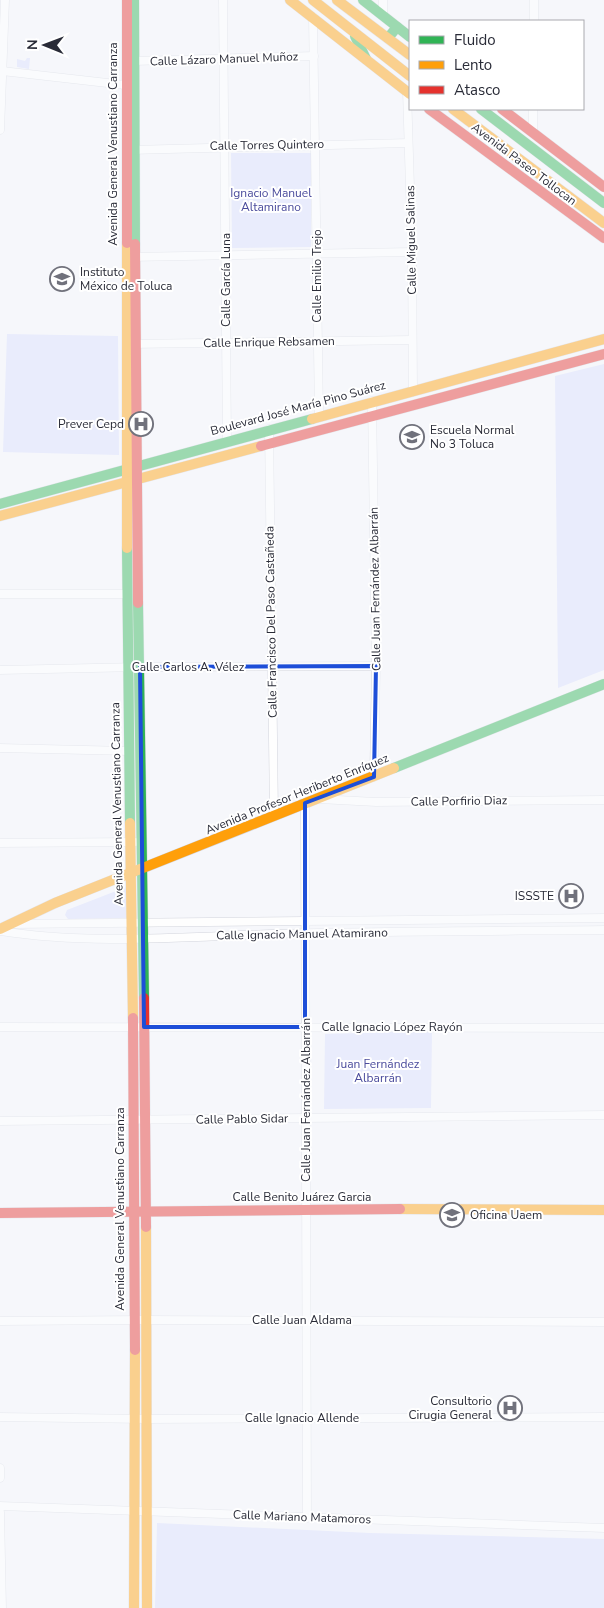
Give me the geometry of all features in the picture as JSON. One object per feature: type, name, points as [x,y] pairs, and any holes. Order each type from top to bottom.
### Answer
[{"type":"main road","name":"Avenida General Venustiano Carranza","points":[[127,0],[125,85],[130,150]]},
{"type":"main road","name":"Avenida General Venustiano Carranza","points":[[134,0],[134,61],[130,150],[131,257],[137,344],[145,938],[145,1121],[134,1320],[134,1608]]},
{"type":"main road","points":[[290,0],[408,93]]},
{"type":"main road","points":[[313,0],[409,75]]},
{"type":"main road","points":[[337,0],[409,53]]},
{"type":"main road","points":[[363,0],[409,36]]},
{"type":"main road","points":[[388,38],[397,27]]},
{"type":"main road","points":[[354,33],[366,59]]},
{"type":"main road","name":"Avenida Paseo Tollocan","points":[[431,110],[604,238]]},
{"type":"main road","name":"Avenida Paseo Tollocan","points":[[454,110],[604,223]]},
{"type":"main road","name":"Avenida Paseo Tollocan","points":[[483,110],[604,203]]},
{"type":"main road","points":[[503,110],[604,187]]},
{"type":"main road","name":"Avenida General Venustiano Carranza","points":[[131,257],[126,344],[126,482],[132,938],[132,1121],[140,1211],[145,1320],[147,1608]]},
{"type":"main road","name":"Boulevard José María Pino Suárez","points":[[0,504],[319,415],[604,339]]},
{"type":"main road","points":[[0,516],[604,354]]},
{"type":"main road","name":"Avenida Profesor Heriberto Enríquez","points":[[0,930],[55,903],[604,684]]},
{"type":"main road","name":"Calle Benito Juárez Garcia","points":[[0,1213],[306,1209],[604,1210]]},
{"type":"street","points":[[0,130],[5,0]]},
{"type":"street","name":"Calle García Luna","points":[[223,0],[227,441]]},
{"type":"street","points":[[383,0],[383,15]]},
{"type":"street","points":[[534,0],[534,20]]},
{"type":"street","name":"Calle Emilio Trejo","points":[[313,17],[319,415]]},
{"type":"street","name":"Calle Lázaro Manuel Muñoz","points":[[134,61],[314,56]]},
{"type":"street","points":[[2,71],[125,85]]},
{"type":"street","name":"Calle Miguel Salinas","points":[[408,93],[413,390]]},
{"type":"street","points":[[533,110],[533,133]]},
{"type":"street","name":"Calle Torres Quintero","points":[[130,150],[225,146],[408,143]]},
{"type":"street","points":[[131,257],[412,252]]},
{"type":"street","name":"Calle Enrique Rebsamen","points":[[126,344],[411,340]]},
{"type":"street","name":"Calle Juan Fernández Albarrán","points":[[372,401],[376,666],[374,777]]},
{"type":"street","name":"Calle Francisco Del Paso Castañeda","points":[[269,429],[274,816]]},
{"type":"street","points":[[0,594],[127,594]]},
{"type":"street","name":"Calle Carlos A. Vélez","points":[[0,670],[128,667],[376,666]]},
{"type":"street","points":[[0,748],[129,752]]},
{"type":"street","name":"Calle Porfirio Diaz","points":[[310,801],[604,800]]},
{"type":"street","name":"Calle Juan Fernández Albarrán","points":[[307,1518],[305,1027],[310,801]]},
{"type":"street","points":[[0,842],[143,842]]},
{"type":"street","name":"Calle Ignacio Manuel Atamirano","points":[[11,924],[604,918]]},
{"type":"street","name":"Calle Ignacio Manuel Atamirano","points":[[0,930],[26,935],[145,938],[306,933],[604,930]]},
{"type":"street","name":"Calle Ignacio López Rayón","points":[[0,1027],[604,1028]]},
{"type":"street","name":"Calle Pablo Sidar","points":[[0,1121],[604,1115]]},
{"type":"street","name":"Calle Juan Aldama","points":[[0,1321],[307,1320],[604,1322]]},
{"type":"street","name":"Calle Ignacio Allende","points":[[0,1417],[134,1419],[604,1417]]},
{"type":"street","points":[[0,1468],[0,1478]]},
{"type":"street","name":"Calle Mariano Matamoros","points":[[0,1506],[604,1528]]},
{"type":"street","points":[[0,1512],[2,1608]]},
{"type":"highlighted area","points":[[376,666],[374,777],[305,803],[305,1027],[144,1027],[140,667]]},
{"type":"green space","points":[[27,58],[30,58],[29,69],[17,67],[17,59],[25,61]]},
{"type":"green space","name":"Ignacio Manuel Altamirano","points":[[231,153],[311,153],[311,247],[232,248]]},
{"type":"green space","points":[[7,334],[118,336],[119,455],[3,452]]},
{"type":"green space","points":[[604,364],[604,670],[558,688],[555,376]]},
{"type":"green space","points":[[129,886],[130,918],[68,919],[65,915],[67,910]]},
{"type":"green space","name":"Juan Fernández Albarrán","points":[[432,1031],[431,1108],[324,1109],[325,1034]]},
{"type":"green space","points":[[157,1523],[370,1533],[604,1539],[604,1608],[155,1608]]},
{"type":"traffic: fast","points":[[134,0],[135,244]]},
{"type":"traffic: fast","points":[[363,0],[409,36]]},
{"type":"traffic: fast","points":[[388,38],[397,27]]},
{"type":"traffic: fast","points":[[355,36],[366,59]]},
{"type":"traffic: fast","points":[[482,110],[604,203]]},
{"type":"traffic: fast","points":[[0,504],[312,419]]},
{"type":"traffic: fast","points":[[127,548],[130,823]]},
{"type":"traffic: fast","points":[[138,603],[144,998]]},
{"type":"traffic: fast","points":[[394,768],[604,684]]},
{"type":"traffic: slow","points":[[290,0],[409,93]]},
{"type":"traffic: slow","points":[[313,0],[409,75]]},
{"type":"traffic: slow","points":[[337,0],[409,54]]},
{"type":"traffic: slow","points":[[454,110],[604,223]]},
{"type":"traffic: slow","points":[[127,243],[127,548]]},
{"type":"traffic: slow","points":[[312,419],[604,339]]},
{"type":"traffic: slow","points":[[0,516],[261,446]]},
{"type":"traffic: slow","points":[[0,929],[55,903],[394,768]]},
{"type":"traffic: slow","points":[[130,823],[133,1018]]},
{"type":"traffic: slow","points":[[400,1209],[604,1210]]},
{"type":"traffic: slow","points":[[146,1227],[147,1608]]},
{"type":"traffic: slow","points":[[134,1608],[135,1350]]},
{"type":"traffic: jam","points":[[127,0],[127,243]]},
{"type":"traffic: jam","points":[[430,110],[604,238]]},
{"type":"traffic: jam","points":[[503,110],[604,187]]},
{"type":"traffic: jam","points":[[135,244],[138,603]]},
{"type":"traffic: jam","points":[[261,446],[604,354]]},
{"type":"traffic: jam","points":[[144,998],[146,1227]]},
{"type":"traffic: jam","points":[[133,1018],[135,1350]]},
{"type":"traffic: jam","points":[[0,1213],[400,1209]]},
{"type":"place","name":"Instituto México de Toluca","points":[[62,279]]},
{"type":"place","name":"Prever Cepd","points":[[141,424]]},
{"type":"place","name":"Escuela Normal No 3 Toluca","points":[[412,437]]},
{"type":"place","name":"ISSSTE","points":[[571,896]]},
{"type":"place","name":"Oficina Uaem","points":[[452,1215]]},
{"type":"place","name":"Consultorio Cirugia General","points":[[510,1408]]}]
